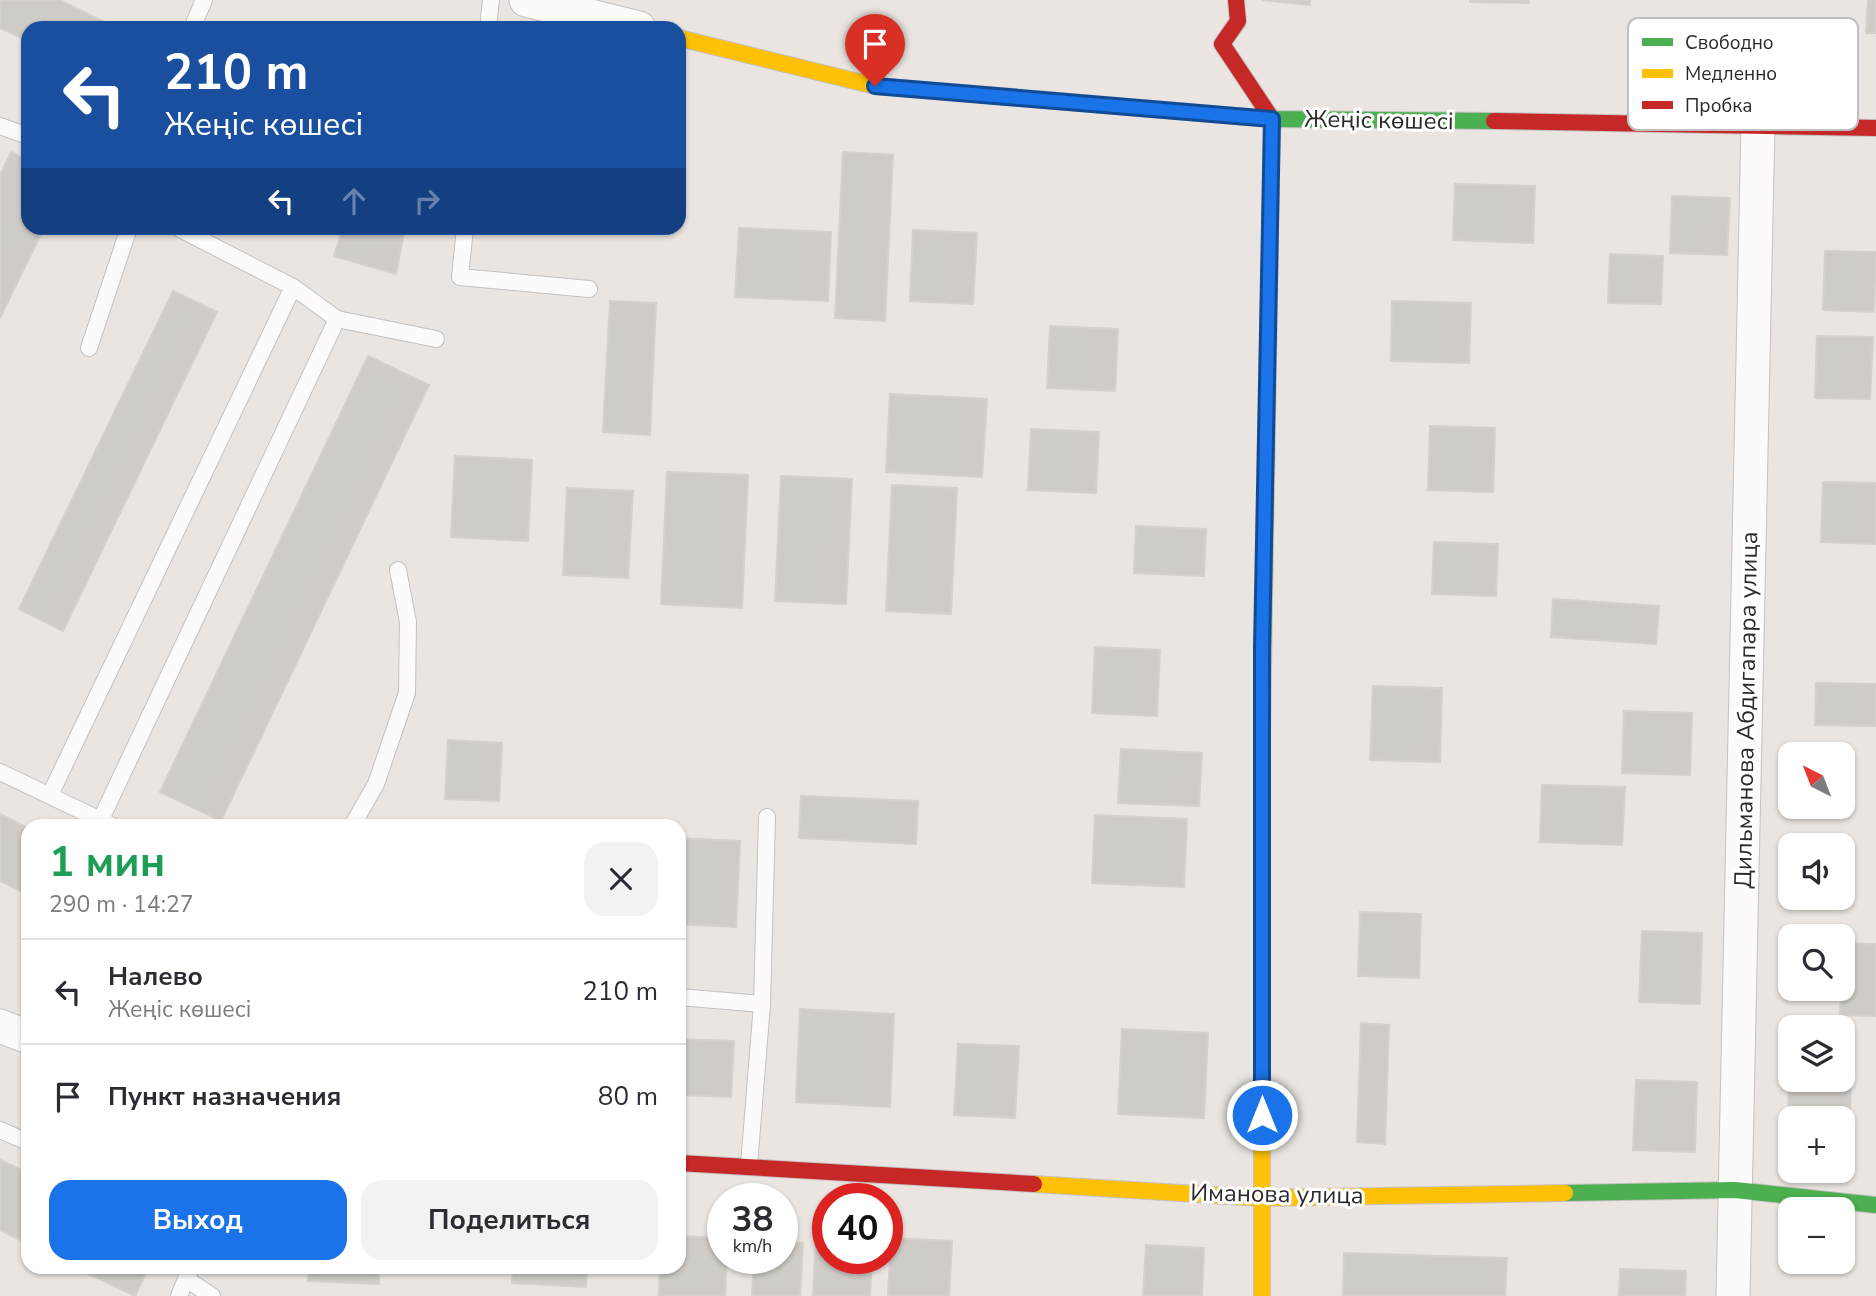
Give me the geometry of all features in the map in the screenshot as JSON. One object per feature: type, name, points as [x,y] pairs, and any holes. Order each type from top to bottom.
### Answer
[{"type":"street","points":[[526,0],[611,21]]},
{"type":"street","points":[[1236,0],[1238,22],[1222,44],[1272,119],[1262,648],[1262,1296]]},
{"type":"street","name":"Жеңіс көшесі","points":[[686,40],[875,86],[1272,119],[1628,123]]},
{"type":"street","name":"Жеңіс көшесі","points":[[1858,127],[1876,128]]},
{"type":"street","name":"Дильманова Абдигапара улица","points":[[1733,1296],[1758,130]]},
{"type":"street","points":[[0,1026],[21,1034]]},
{"type":"street","name":"Иманова улица","points":[[686,1163],[1262,1198],[1735,1190],[1876,1205]]},
{"type":"lane","points":[[195,21],[204,0]]},
{"type":"lane","points":[[489,21],[491,0]]},
{"type":"lane","points":[[0,126],[21,134]]},
{"type":"lane","points":[[89,348],[126,235]]},
{"type":"lane","points":[[192,235],[293,287],[337,319],[436,340]]},
{"type":"lane","points":[[464,235],[460,277],[589,289]]},
{"type":"lane","points":[[50,795],[293,287]]},
{"type":"lane","points":[[108,819],[337,319]]},
{"type":"lane","points":[[356,819],[376,784],[407,693],[408,622],[398,570]]},
{"type":"lane","points":[[0,772],[101,819]]},
{"type":"lane","points":[[749,1165],[762,1004],[767,817]]},
{"type":"lane","points":[[686,998],[762,1004]]},
{"type":"lane","points":[[0,1130],[21,1139]]},
{"type":"lane","points":[[179,1296],[189,1274]]},
{"type":"lane","points":[[190,1274],[212,1296]]},
{"type":"building","points":[[0,0],[59,0],[102,21],[21,21],[21,38],[0,28]]},
{"type":"building","points":[[1262,0],[1310,0],[1310,5]]},
{"type":"building","points":[[1529,0],[1529,3],[1470,2]]},
{"type":"building","points":[[1868,0],[1876,0],[1876,33],[1866,33]]},
{"type":"building","points":[[11,152],[21,157],[21,235],[41,235],[0,318],[0,175]]},
{"type":"building","points":[[843,152],[893,155],[885,321],[835,318]]},
{"type":"building","points":[[1455,184],[1535,186],[1533,243],[1453,240]]},
{"type":"building","points":[[1672,196],[1730,198],[1727,255],[1670,253]]},
{"type":"building","points":[[739,228],[831,232],[828,301],[735,297]]},
{"type":"building","points":[[913,230],[977,233],[973,304],[910,301]]},
{"type":"building","points":[[341,235],[404,235],[396,274],[334,256]]},
{"type":"building","points":[[1825,251],[1876,252],[1874,312],[1823,310]]},
{"type":"building","points":[[1610,254],[1663,256],[1661,304],[1608,303]]},
{"type":"building","points":[[173,291],[217,312],[63,631],[19,609]]},
{"type":"building","points":[[610,301],[656,303],[650,435],[603,432]]},
{"type":"building","points":[[1392,301],[1471,303],[1469,363],[1391,361]]},
{"type":"building","points":[[1050,326],[1118,329],[1115,391],[1047,388]]},
{"type":"building","points":[[1817,336],[1873,337],[1870,399],[1815,398]]},
{"type":"building","points":[[368,356],[429,385],[222,819],[160,792]]},
{"type":"building","points":[[890,394],[987,399],[982,477],[886,472]]},
{"type":"building","points":[[1430,426],[1495,428],[1493,492],[1428,490]]},
{"type":"building","points":[[1031,429],[1099,432],[1096,493],[1028,490]]},
{"type":"building","points":[[455,456],[532,460],[528,541],[451,537]]},
{"type":"building","points":[[667,472],[748,475],[742,608],[661,604]]},
{"type":"building","points":[[781,476],[852,479],[846,604],[775,601]]},
{"type":"building","points":[[1823,482],[1876,483],[1876,544],[1821,542]]},
{"type":"building","points":[[892,485],[957,488],[951,614],[886,611]]},
{"type":"building","points":[[567,488],[633,491],[628,578],[563,575]]},
{"type":"building","points":[[1136,526],[1206,529],[1204,576],[1134,573]]},
{"type":"building","points":[[1434,542],[1498,544],[1496,596],[1432,594]]},
{"type":"building","points":[[1553,599],[1659,606],[1656,644],[1551,637]]},
{"type":"building","points":[[1095,647],[1160,650],[1157,716],[1092,713]]},
{"type":"building","points":[[1816,683],[1876,684],[1876,726],[1815,725]]},
{"type":"building","points":[[1373,686],[1442,688],[1440,762],[1370,760]]},
{"type":"building","points":[[1624,711],[1692,713],[1690,775],[1622,773]]},
{"type":"building","points":[[448,740],[502,743],[499,801],[445,799]]},
{"type":"building","points":[[1121,749],[1202,753],[1199,806],[1118,803]]},
{"type":"building","points":[[1542,785],[1625,787],[1622,845],[1540,842]]},
{"type":"building","points":[[801,796],[918,801],[916,844],[799,838]]},
{"type":"building","points":[[0,814],[21,824],[21,892],[0,881]]},
{"type":"building","points":[[1095,815],[1187,819],[1184,887],[1092,883]]},
{"type":"building","points":[[686,838],[740,841],[736,927],[686,924]]},
{"type":"building","points":[[1360,912],[1421,914],[1419,978],[1358,976]]},
{"type":"building","points":[[1642,931],[1702,933],[1700,1004],[1639,1002]]},
{"type":"building","points":[[1855,943],[1876,944],[1876,1016],[1840,1015],[1841,1001],[1855,1001]]},
{"type":"building","points":[[800,1009],[894,1014],[890,1107],[796,1102]]},
{"type":"building","points":[[1361,1023],[1389,1025],[1385,1144],[1357,1142]]},
{"type":"building","points":[[1122,1029],[1208,1033],[1204,1118],[1118,1114]]},
{"type":"building","points":[[686,1039],[734,1041],[731,1097],[686,1095]]},
{"type":"building","points":[[958,1044],[1019,1046],[1015,1118],[954,1115]]},
{"type":"building","points":[[1636,1080],[1697,1082],[1695,1152],[1633,1150]]},
{"type":"building","points":[[1789,1092],[1851,1092],[1850,1106],[1788,1106]]},
{"type":"building","points":[[0,1160],[21,1170],[21,1240],[0,1230]]},
{"type":"building","points":[[686,1236],[707,1237],[707,1274],[726,1274],[725,1296],[659,1296],[660,1274],[686,1274]]},
{"type":"building","points":[[903,1239],[952,1241],[949,1296],[888,1296],[889,1274],[903,1274]]},
{"type":"building","points":[[798,1243],[803,1243],[800,1296],[752,1296],[753,1274],[798,1274]]},
{"type":"building","points":[[1146,1245],[1204,1248],[1202,1296],[1143,1296]]},
{"type":"building","points":[[1344,1253],[1507,1258],[1505,1296],[1343,1296]]},
{"type":"building","points":[[1620,1269],[1686,1271],[1685,1296],[1619,1296]]},
{"type":"building","points":[[89,1274],[146,1274],[135,1296]]},
{"type":"building","points":[[308,1274],[379,1274],[379,1284],[308,1281]]},
{"type":"building","points":[[513,1274],[587,1274],[586,1287],[512,1283]]},
{"type":"building","points":[[814,1274],[871,1274],[870,1296],[813,1296]]},
{"type":"traffic: fast","points":[[964,93],[1272,119],[1494,121]]},
{"type":"traffic: fast","points":[[1262,730],[1269,296]]},
{"type":"traffic: fast","points":[[1565,1193],[1735,1190],[1876,1205]]},
{"type":"traffic: slow","points":[[686,40],[875,86],[964,93]]},
{"type":"traffic: slow","points":[[1262,730],[1262,1296]]},
{"type":"traffic: slow","points":[[1034,1184],[1262,1198],[1565,1193]]},
{"type":"traffic: jam","points":[[1236,0],[1238,21],[1222,44],[1272,119],[1269,296]]},
{"type":"traffic: jam","points":[[1494,121],[1628,123]]},
{"type":"traffic: jam","points":[[1858,128],[1876,128]]},
{"type":"traffic: jam","points":[[686,1163],[1034,1184]]},
{"type":"route","points":[[875,86],[1272,119],[1262,648],[1262,1115]]}]
